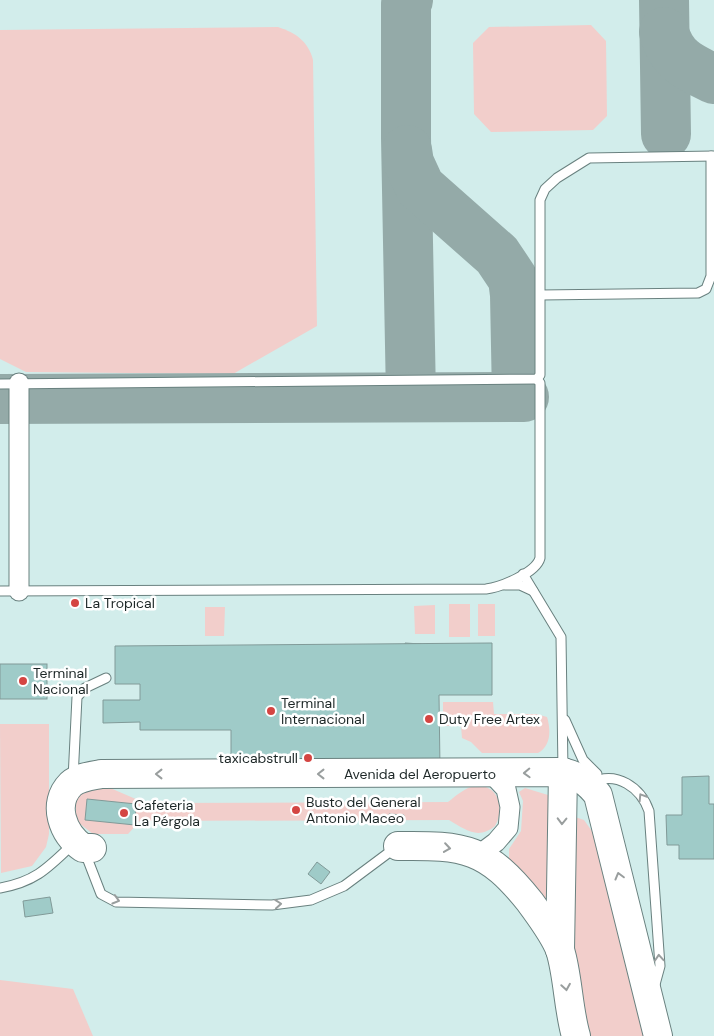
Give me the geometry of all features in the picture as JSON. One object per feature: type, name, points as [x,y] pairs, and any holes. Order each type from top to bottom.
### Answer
[{"type":"main road","name":"Avenida del Aeropuerto","points":[[72,783],[85,777],[101,774],[492,774],[563,772],[601,782]]},
{"type":"main road","points":[[563,772],[560,950],[576,1036]]},
{"type":"main road","points":[[601,782],[598,795],[658,1036]]},
{"type":"main road","points":[[72,783],[65,792],[62,804],[62,820],[66,831],[83,846]]},
{"type":"main road","points":[[398,846],[429,845],[480,854],[497,865],[514,882],[539,914],[560,950]]},
{"type":"street","points":[[9,384],[19,591]]},
{"type":"street","points":[[480,854],[496,842],[508,828],[510,807],[506,789],[492,774]]},
{"type":"lane","points":[[537,379],[540,375],[540,200],[545,189],[557,178],[594,157],[712,156],[711,276],[706,290],[698,293],[541,295]]},
{"type":"lane","points":[[9,384],[537,379]]},
{"type":"lane","points":[[535,593],[533,578],[541,553],[540,382],[537,379]]},
{"type":"lane","points":[[500,587],[539,563]]},
{"type":"lane","points":[[523,574],[561,637],[563,772]]},
{"type":"lane","points":[[0,591],[486,589],[520,585],[535,593]]},
{"type":"lane","points":[[72,783],[77,697],[85,688],[106,678]]},
{"type":"lane","points":[[561,708],[582,760],[593,773],[601,782],[624,782],[636,788],[644,798],[649,811],[660,966],[650,1005]]},
{"type":"lane","points":[[0,888],[19,885],[40,875],[83,846],[101,894],[116,902],[272,905],[311,900],[344,886],[398,846]]},
{"type":"shaded area","points":[[591,25],[606,41],[607,116],[593,130],[491,132],[474,114],[473,43],[489,27]]},
{"type":"shaded area","points":[[278,27],[300,39],[308,48],[313,60],[317,326],[233,374],[26,372],[0,359],[0,30]]},
{"type":"shaded area","points":[[449,604],[470,604],[470,637],[449,637]]},
{"type":"shaded area","points":[[478,604],[495,604],[495,636],[478,636]]},
{"type":"shaded area","points":[[435,605],[435,634],[415,634],[414,606]]},
{"type":"shaded area","points":[[205,607],[225,607],[224,636],[205,636]]},
{"type":"shaded area","points":[[443,702],[493,702],[494,714],[536,714],[547,717],[549,727],[548,742],[538,753],[482,753],[471,742],[462,738],[461,726],[443,726]]},
{"type":"shaded area","points":[[0,724],[49,724],[49,834],[46,847],[32,866],[1,873]]},
{"type":"shaded area","points":[[94,781],[145,803],[448,802],[468,788],[484,786],[495,793],[498,799],[499,812],[495,826],[489,830],[477,833],[449,820],[140,821],[128,834],[93,834],[79,823],[76,816],[76,798]]},
{"type":"shaded area","points":[[525,788],[548,795],[550,802],[553,920],[509,862],[509,849],[521,831],[523,801],[519,792]]},
{"type":"shaded area","points":[[575,817],[584,820],[594,834],[646,1036],[586,1036],[571,954]]},
{"type":"shaded area","points":[[0,980],[73,989],[93,1036],[0,1036]]},
{"type":"building","points":[[405,643],[421,644],[421,661],[405,661]]},
{"type":"building","name":"Terminal Internacional","points":[[492,643],[492,695],[439,695],[440,768],[231,769],[231,730],[140,730],[140,722],[103,723],[103,700],[140,700],[140,684],[115,684],[115,646]]},
{"type":"building","name":"Terminal Nacional","points":[[0,664],[47,664],[47,699],[0,699]]},
{"type":"building","points":[[709,776],[709,804],[714,804],[714,859],[679,859],[679,845],[667,845],[666,815],[682,815],[682,777]]},
{"type":"building","points":[[87,799],[136,804],[135,825],[85,820]]},
{"type":"building","points":[[389,814],[404,815],[404,823],[388,823]]},
{"type":"building","points":[[317,862],[330,872],[321,884],[308,874]]},
{"type":"building","points":[[50,897],[53,913],[25,917],[23,901]]},
{"type":"taxiway","points":[[408,0],[406,4],[406,138],[411,397]]},
{"type":"taxiway","points":[[664,0],[666,134]]},
{"type":"taxiway","points":[[664,32],[667,42],[677,56],[697,71],[714,79]]},
{"type":"taxiway","points":[[407,150],[409,163],[420,187],[497,255],[513,279],[517,397]]},
{"type":"taxiway","points":[[0,399],[524,397]]},
{"type":"place","name":"La Tropical","points":[[75,603]]},
{"type":"place","name":"Terminal Nacional","points":[[23,681]]},
{"type":"place","name":"Terminal Internacional","points":[[271,711]]},
{"type":"place","name":"Duty Free Artex","points":[[429,719]]},
{"type":"place","name":"taxicabstrull","points":[[308,758]]},
{"type":"place","name":"Busto del General Antonio Maceo","points":[[296,810]]},
{"type":"place","name":"Cafeteria La Pérgola","points":[[124,813]]}]
